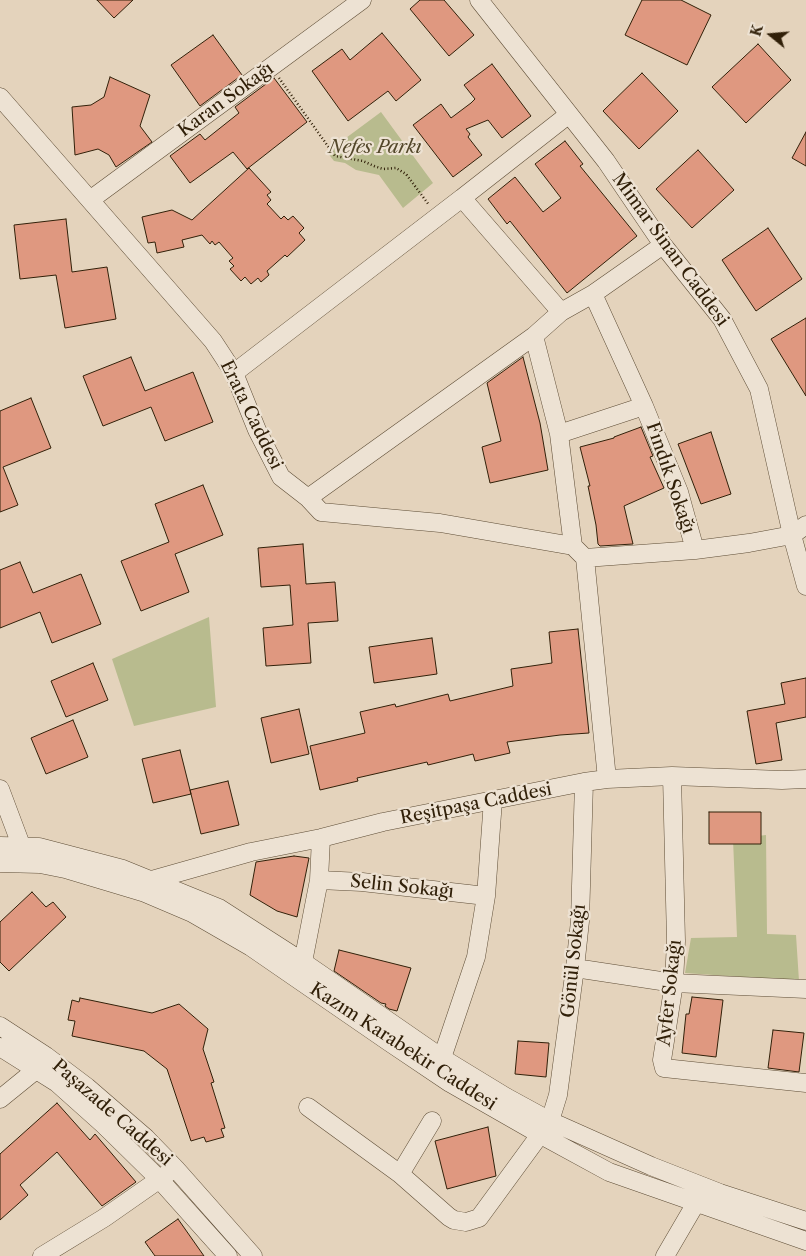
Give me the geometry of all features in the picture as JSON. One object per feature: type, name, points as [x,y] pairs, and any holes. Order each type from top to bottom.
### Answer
[{"type":"street","name":"Karan Sokağı","points":[[90,200],[362,0]]},
{"type":"street","name":"Mimar Sinan Caddesi","points":[[482,2],[568,115],[606,161],[663,245],[722,319],[759,390],[799,530],[806,586]]},
{"type":"street","name":"Erata Caddesi","points":[[0,97],[213,341],[234,372],[257,430],[280,477],[308,498],[321,512],[440,523],[579,552],[694,550],[749,543],[799,530]]},
{"type":"street","points":[[234,372],[568,115]]},
{"type":"street","points":[[462,198],[561,312]]},
{"type":"street","points":[[308,498],[534,336],[561,312],[593,294],[663,245]]},
{"type":"street","name":"Fındık Sokağı","points":[[593,294],[644,406],[679,492],[694,550]]},
{"type":"street","points":[[534,336],[559,434],[579,552],[607,779]]},
{"type":"street","points":[[559,434],[644,406]]},
{"type":"street","name":"Reşitpaşa Caddesi","points":[[148,886],[251,852],[321,838],[383,822],[584,782],[672,776],[782,780],[806,779]]},
{"type":"street","name":"Ayfer Sokağı","points":[[672,776],[676,941],[674,982],[662,1060],[664,1068],[806,1083]]},
{"type":"street","name":"Gönül Sokağı","points":[[400,1174],[449,1217],[460,1222],[473,1221],[479,1218],[545,1128],[558,1095],[575,968],[580,921],[584,782]]},
{"type":"street","points":[[0,789],[12,858]]},
{"type":"street","points":[[442,1058],[476,957],[486,896],[493,800]]},
{"type":"street","points":[[303,962],[319,880],[321,838]]},
{"type":"street","points":[[0,844],[12,858]]},
{"type":"street","points":[[12,858],[39,847],[69,854],[123,869],[148,886],[219,908],[303,962],[442,1058],[506,1097],[545,1128],[720,1193],[806,1221]]},
{"type":"street","name":"Selin Sokağı","points":[[319,880],[362,882],[486,896]]},
{"type":"street","name":"Kazım Karabekir Caddesi","points":[[148,886],[251,947],[450,1083],[545,1128],[610,1172],[806,1241]]},
{"type":"street","points":[[575,968],[674,982],[806,988]]},
{"type":"street","name":"Paşazade Caddesi","points":[[0,1026],[46,1056],[87,1087],[146,1138],[253,1256]]},
{"type":"street","name":"Paşazade Caddesi","points":[[0,1046],[58,1084],[97,1119],[159,1179],[228,1256]]},
{"type":"street","points":[[0,1099],[36,1069]]},
{"type":"street","points":[[308,1107],[400,1174],[432,1120]]},
{"type":"street","points":[[42,1256],[62,1250],[104,1218],[176,1169]]},
{"type":"street","points":[[665,1256],[696,1203]]},
{"type":"path","points":[[271,67],[335,156],[363,161],[383,168],[396,168],[406,174],[436,217]]},
{"type":"green space","name":"Nefes Parkı","points":[[381,112],[433,183],[403,208],[379,175],[356,170],[345,163],[334,161],[327,152]]},
{"type":"green space","points":[[209,617],[216,707],[134,726],[112,659]]},
{"type":"green space","points":[[766,835],[767,934],[796,935],[799,981],[685,973],[691,938],[737,937],[733,839]]},
{"type":"building","points":[[97,0],[133,0],[114,18]]},
{"type":"building","points":[[420,0],[444,0],[474,35],[449,56],[410,9]]},
{"type":"building","points":[[642,0],[681,0],[711,15],[687,65],[625,35]]},
{"type":"building","points":[[382,33],[421,80],[396,101],[388,91],[348,121],[312,71],[342,49],[350,60]]},
{"type":"building","points":[[213,35],[242,75],[200,106],[171,65]]},
{"type":"building","points":[[758,44],[791,80],[746,123],[712,87]]},
{"type":"building","points":[[492,64],[531,116],[502,138],[488,120],[466,129],[470,134],[468,137],[482,155],[453,177],[413,125],[441,104],[451,118],[471,103],[475,99],[464,85]]},
{"type":"building","points":[[642,73],[678,111],[639,149],[603,111]]},
{"type":"building","points":[[110,77],[150,95],[140,126],[152,142],[116,167],[109,155],[98,149],[75,155],[72,107],[91,105],[104,97]]},
{"type":"building","points":[[274,78],[307,122],[247,169],[233,152],[190,183],[170,156],[200,134],[205,140],[239,113],[235,107]]},
{"type":"building","points":[[806,132],[806,166],[792,158]]},
{"type":"building","points":[[565,141],[583,164],[580,166],[637,236],[567,293],[510,221],[507,224],[488,199],[515,177],[543,212],[561,198],[535,164]]},
{"type":"building","points":[[698,150],[734,190],[692,228],[656,189]]},
{"type":"building","points":[[249,168],[271,192],[267,195],[271,200],[267,204],[281,219],[284,216],[288,220],[293,216],[304,228],[299,233],[305,240],[287,257],[285,255],[267,271],[269,275],[261,282],[258,278],[251,284],[245,277],[241,281],[230,269],[234,266],[229,261],[233,258],[219,242],[215,245],[212,241],[210,244],[202,235],[182,240],[184,247],[157,253],[155,242],[148,243],[142,217],[172,210],[192,220]]},
{"type":"building","points":[[66,219],[72,272],[107,267],[116,319],[65,328],[56,275],[20,279],[14,225]]},
{"type":"building","points":[[768,228],[802,279],[756,311],[722,260]]},
{"type":"building","points":[[806,318],[806,396],[771,339]]},
{"type":"building","points":[[131,357],[145,391],[193,372],[213,422],[165,441],[151,407],[103,426],[83,376]]},
{"type":"building","points":[[523,357],[540,423],[548,470],[490,483],[482,447],[501,441],[487,383]]},
{"type":"building","points":[[31,398],[51,448],[3,467],[18,505],[0,512],[0,411]]},
{"type":"building","points":[[641,427],[653,456],[650,457],[664,488],[624,506],[633,544],[600,546],[598,544],[588,486],[590,486],[580,447],[614,438]]},
{"type":"building","points":[[711,432],[731,494],[701,504],[678,444]]},
{"type":"building","points":[[203,485],[223,535],[175,554],[189,592],[141,611],[121,561],[169,542],[155,504]]},
{"type":"building","points":[[303,544],[306,584],[335,582],[338,621],[308,623],[311,663],[266,666],[263,628],[293,625],[290,585],[261,587],[258,548]]},
{"type":"building","points":[[20,562],[33,593],[81,574],[101,624],[52,643],[40,612],[0,628],[0,570]]},
{"type":"building","points":[[578,629],[589,733],[507,742],[510,753],[475,761],[473,754],[428,765],[427,762],[357,778],[358,781],[320,790],[310,746],[365,733],[360,712],[395,704],[396,707],[448,694],[450,701],[513,686],[511,669],[552,663],[549,632]]},
{"type":"building","points":[[432,638],[437,674],[374,683],[369,647]]},
{"type":"building","points":[[93,663],[108,700],[66,717],[51,681]]},
{"type":"building","points":[[806,678],[806,717],[776,723],[782,760],[756,764],[747,711],[785,704],[781,683]]},
{"type":"building","points":[[299,709],[309,754],[271,763],[261,718]]},
{"type":"building","points":[[73,720],[88,757],[46,774],[31,738]]},
{"type":"building","points":[[180,750],[191,794],[153,803],[142,759]]},
{"type":"building","points":[[228,781],[239,825],[201,834],[190,790]]},
{"type":"building","points":[[709,812],[761,812],[761,844],[709,844]]},
{"type":"building","points":[[294,856],[309,858],[297,917],[277,911],[250,895],[256,862]]},
{"type":"building","points":[[32,892],[46,907],[53,902],[66,917],[9,971],[0,962],[0,922]]},
{"type":"building","points":[[339,950],[411,968],[397,1011],[389,1009],[385,1006],[386,1004],[381,1003],[334,971]]},
{"type":"building","points":[[692,997],[723,1000],[716,1057],[682,1053],[686,1014],[689,1014]]},
{"type":"building","points":[[80,998],[152,1013],[179,1004],[208,1029],[203,1049],[214,1082],[211,1083],[225,1128],[221,1129],[224,1137],[206,1142],[204,1137],[191,1141],[167,1069],[144,1051],[72,1036],[75,1021],[68,1020],[72,1000],[79,1002]]},
{"type":"building","points":[[773,1030],[804,1033],[799,1072],[768,1068]]},
{"type":"building","points":[[518,1041],[549,1043],[546,1077],[515,1074]]},
{"type":"building","points":[[57,1103],[90,1140],[95,1134],[136,1182],[102,1206],[57,1152],[20,1185],[28,1195],[0,1220],[0,1154]]},
{"type":"building","points":[[488,1127],[496,1176],[447,1189],[435,1141]]},
{"type":"building","points":[[178,1219],[204,1256],[155,1256],[145,1242]]}]
